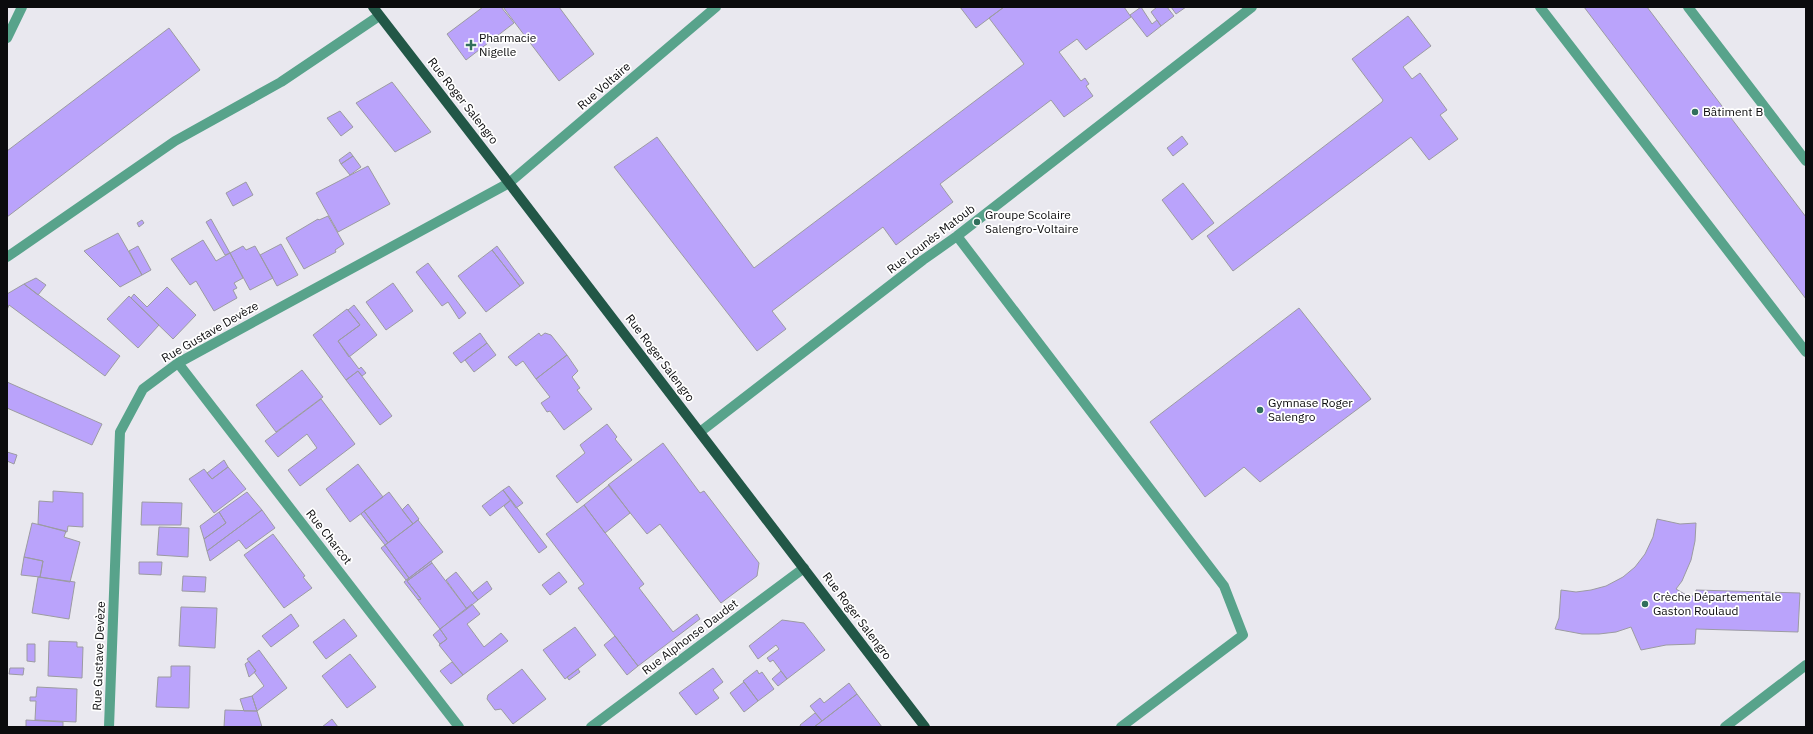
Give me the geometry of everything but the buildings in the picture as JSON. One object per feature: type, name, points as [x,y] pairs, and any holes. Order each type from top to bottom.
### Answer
[{"type":"main road","name":"Rue Roger Salengro","points":[[373,7],[925,727]]},
{"type":"street","points":[[7,38],[22,7]]},
{"type":"street","name":"Rue Voltaire","points":[[509,183],[716,7]]},
{"type":"street","name":"Rue Lounès Matoub","points":[[700,432],[957,236],[1252,7]]},
{"type":"street","points":[[1540,7],[1806,352]]},
{"type":"street","points":[[1688,7],[1806,161]]},
{"type":"street","points":[[7,257],[175,141],[282,82],[379,16]]},
{"type":"street","name":"Rue Gustave Devèze","points":[[109,727],[120,432],[142,389],[178,363],[509,183]]},
{"type":"street","points":[[957,236],[1224,586],[1243,635],[1121,727]]},
{"type":"street","name":"Rue Charcot","points":[[178,363],[459,727]]},
{"type":"street","name":"Rue Alphonse Daudet","points":[[591,727],[804,568]]},
{"type":"street","points":[[1725,727],[1806,665]]},
{"type":"place","name":"Pharmacie Nigelle","points":[[471,45]]},
{"type":"place","name":"Bâtiment B","points":[[1695,112]]},
{"type":"place","name":"Groupe Scolaire Salengro-Voltaire","points":[[977,222]]},
{"type":"place","name":"Gymnase Roger Salengro","points":[[1260,410]]},
{"type":"place","name":"Crèche Départementale Gaston Roulaud","points":[[1645,604]]}]
